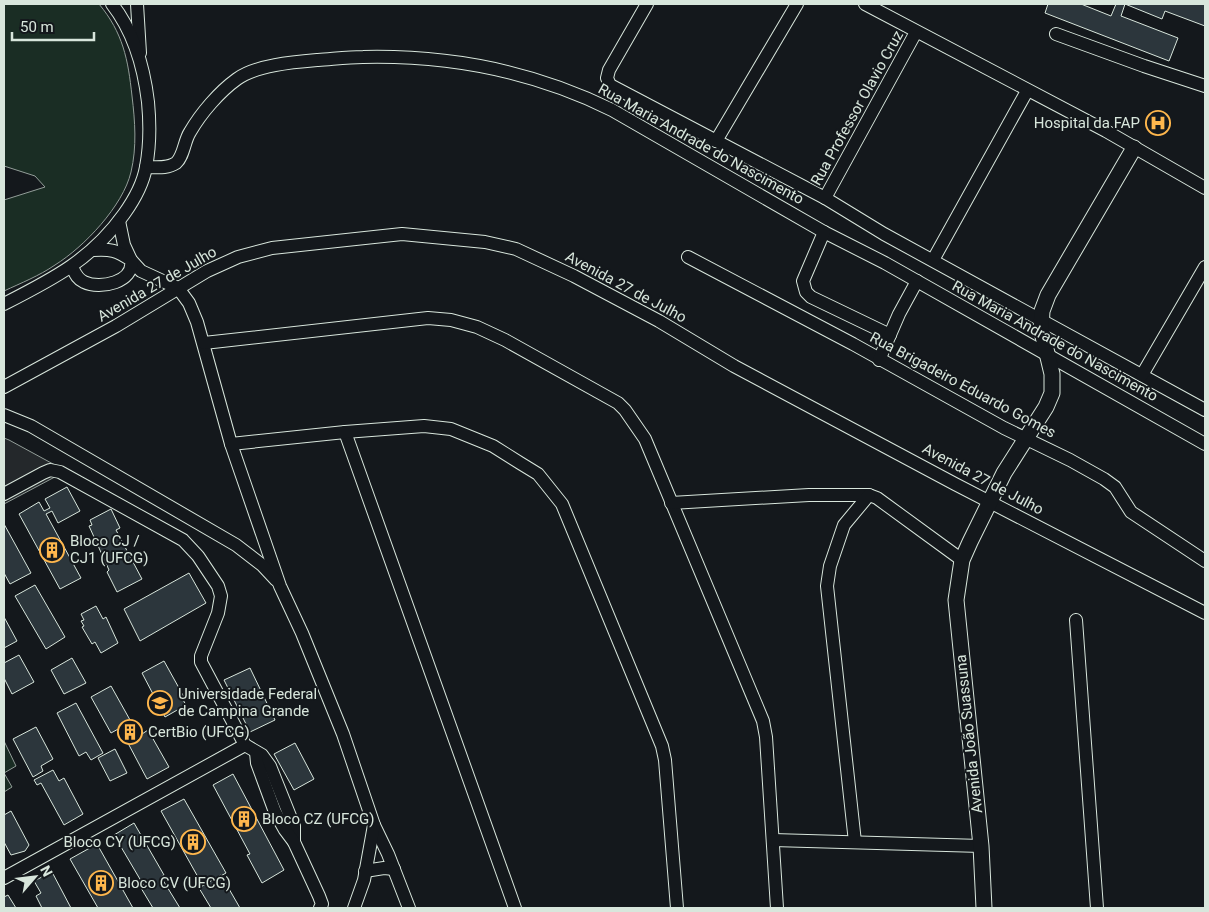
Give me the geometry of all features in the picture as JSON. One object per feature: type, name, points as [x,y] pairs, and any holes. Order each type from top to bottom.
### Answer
[{"type":"main road","points":[[1041,318],[1048,295],[1134,148]]},
{"type":"main road","name":"Avenida João Suassuna","points":[[984,908],[980,846],[956,600],[962,560],[1004,474],[1046,408],[1052,393],[1053,384],[1045,349],[1041,318]]},
{"type":"street","points":[[112,4],[122,19],[141,63]]},
{"type":"street","points":[[4,304],[72,267],[93,250],[119,221],[133,201],[146,167],[149,114],[141,63],[137,4]]},
{"type":"street","name":"Rua Maria Andrade do Nascimento","points":[[647,4],[609,70],[607,78],[610,85],[825,198],[884,234],[1041,318],[1205,410]]},
{"type":"street","points":[[716,141],[797,4]]},
{"type":"street","points":[[865,4],[1106,131],[1205,188]]},
{"type":"street","name":"Rua Professor Olavio Cruz","points":[[825,198],[916,32]]},
{"type":"street","points":[[1056,34],[1205,86]]},
{"type":"street","name":"Rua Maria Andrade do Nascimento","points":[[146,167],[167,167],[176,163],[182,154],[190,132],[207,110],[228,86],[239,77],[248,73],[286,64],[343,58],[430,58],[479,64],[580,95],[612,110],[824,232],[856,247],[1045,349],[1205,444]]},
{"type":"street","points":[[933,260],[1027,91]]},
{"type":"street","points":[[72,267],[76,276],[85,282],[99,285],[114,282],[128,275],[132,267],[124,245],[119,221]]},
{"type":"street","points":[[824,232],[802,282],[806,292],[811,297],[890,335]]},
{"type":"street","name":"Avenida 27 de Julho","points":[[4,387],[116,326],[207,271],[238,257],[272,248],[402,234],[485,242],[516,249],[574,276],[659,321],[734,366],[990,502],[1205,613]]},
{"type":"street","points":[[93,250],[118,252],[142,271],[178,288],[189,303],[204,343],[231,444],[280,586],[302,633],[343,734],[374,825],[409,908]]},
{"type":"street","name":"Rua Brigadeiro Eduardo Gomes","points":[[688,257],[1111,483],[1131,512],[1205,561]]},
{"type":"street","points":[[1142,375],[1205,267]]},
{"type":"street","points":[[879,360],[917,281]]},
{"type":"street","points":[[204,343],[428,318],[450,320],[477,327],[505,340],[618,403],[645,438],[763,721],[766,737],[777,908]]},
{"type":"street","points":[[4,415],[31,426],[236,545],[262,565],[280,586]]},
{"type":"street","points":[[231,444],[424,426],[458,431],[494,446],[538,474],[562,504],[662,746],[665,760],[676,908]]},
{"type":"street","points":[[345,432],[515,908]]},
{"type":"street","points":[[4,494],[43,473],[55,470],[78,481],[176,537],[194,550],[218,586],[221,596],[218,613],[201,656],[201,662],[245,745],[262,755],[270,766],[294,826],[294,842],[322,907]]},
{"type":"street","points":[[671,503],[809,495],[869,495],[877,498],[962,560]]},
{"type":"street","points":[[855,842],[827,586],[830,566],[844,526],[869,495]]},
{"type":"street","points":[[1076,620],[1097,908]]},
{"type":"street","points":[[4,878],[245,745]]},
{"type":"street","points":[[354,908],[366,871],[374,825]]},
{"type":"street","points":[[773,840],[980,846]]},
{"type":"street","points":[[366,871],[384,868],[394,869]]},
{"type":"green space","points":[[4,4],[99,4],[114,25],[123,47],[129,70],[135,134],[133,163],[127,185],[111,212],[101,224],[78,248],[55,265],[4,291],[4,200],[45,187],[35,176],[4,166]]},
{"type":"green space","points":[[4,741],[16,766],[4,773]]},
{"type":"green space","points":[[4,773],[12,787],[4,792]]},
{"type":"shaded area","points":[[4,438],[9,440],[66,471],[4,504]]},
{"type":"building","points":[[1048,4],[1081,4],[1111,16],[1116,4],[1125,4],[1121,16],[1178,38],[1169,61],[1045,13]]},
{"type":"building","points":[[1125,4],[1205,4],[1205,26],[1165,11],[1162,19]]},
{"type":"building","name":"Bloco CJ / CJ1 (UFCG)","points":[[67,487],[80,511],[58,523],[52,511],[46,514],[81,578],[60,589],[19,514],[39,502],[44,511],[50,508],[45,499]]},
{"type":"building","points":[[111,509],[120,528],[116,530],[142,579],[117,592],[89,526],[92,525],[90,520]]},
{"type":"building","points":[[4,524],[31,573],[10,584],[4,573]]},
{"type":"building","points":[[189,573],[206,603],[140,641],[124,609]]},
{"type":"building","points":[[35,585],[65,637],[46,649],[15,596]]},
{"type":"building","points":[[96,606],[103,619],[106,617],[118,643],[101,653],[95,642],[92,644],[82,627],[84,626],[81,621],[84,620],[81,614]]},
{"type":"building","points":[[4,617],[17,641],[4,648]]},
{"type":"building","points":[[19,655],[34,682],[12,694],[4,678],[4,663]]},
{"type":"building","points":[[72,658],[86,683],[64,694],[51,670]]},
{"type":"building","points":[[164,661],[184,697],[182,698],[186,705],[165,717],[142,673]]},
{"type":"building","points":[[250,668],[275,720],[250,732],[224,680]]},
{"type":"building","name":"CertBio (UFCG)","points":[[111,686],[139,736],[148,730],[169,767],[147,779],[120,728],[111,733],[91,697]]},
{"type":"building","points":[[76,703],[103,753],[91,760],[86,752],[79,756],[57,713]]},
{"type":"building","points":[[36,727],[53,759],[41,766],[43,771],[33,777],[13,739]]},
{"type":"building","points":[[295,743],[314,779],[294,790],[274,754]]},
{"type":"building","points":[[115,749],[127,773],[110,781],[98,758]]},
{"type":"building","points":[[53,770],[59,781],[64,778],[83,814],[64,825],[41,783],[37,785],[34,780]]},
{"type":"building","name":"Bloco CZ (UFCG)","points":[[233,774],[284,870],[262,883],[247,855],[250,854],[213,785]]},
{"type":"building","name":"Bloco CY (UFCG)","points":[[184,799],[226,873],[203,886],[161,811]]},
{"type":"building","points":[[11,811],[29,845],[25,851],[11,855],[4,842],[4,815]]},
{"type":"building","points":[[134,823],[164,875],[161,877],[180,908],[153,908],[141,888],[144,886],[114,835]]},
{"type":"building","name":"Bloco CV (UFCG)","points":[[97,844],[133,908],[98,908],[70,859]]},
{"type":"building","points":[[52,872],[71,908],[42,908],[36,896],[41,893],[34,881]]},
{"type":"building","points":[[221,875],[240,908],[211,908],[199,888]]},
{"type":"building","points":[[8,895],[16,908],[4,908],[4,897]]},
{"type":"place","name":"Hospital da FAP","points":[[1158,123]]},
{"type":"place","name":"Bloco CJ / CJ1 (UFCG)","points":[[52,550]]},
{"type":"place","name":"Universidade Federal de Campina Grande","points":[[160,703]]},
{"type":"place","name":"CertBio (UFCG)","points":[[130,732]]},
{"type":"place","name":"Bloco CZ (UFCG)","points":[[244,819]]},
{"type":"place","name":"Bloco CY (UFCG)","points":[[193,842]]},
{"type":"place","name":"Bloco CV (UFCG)","points":[[101,883]]}]
